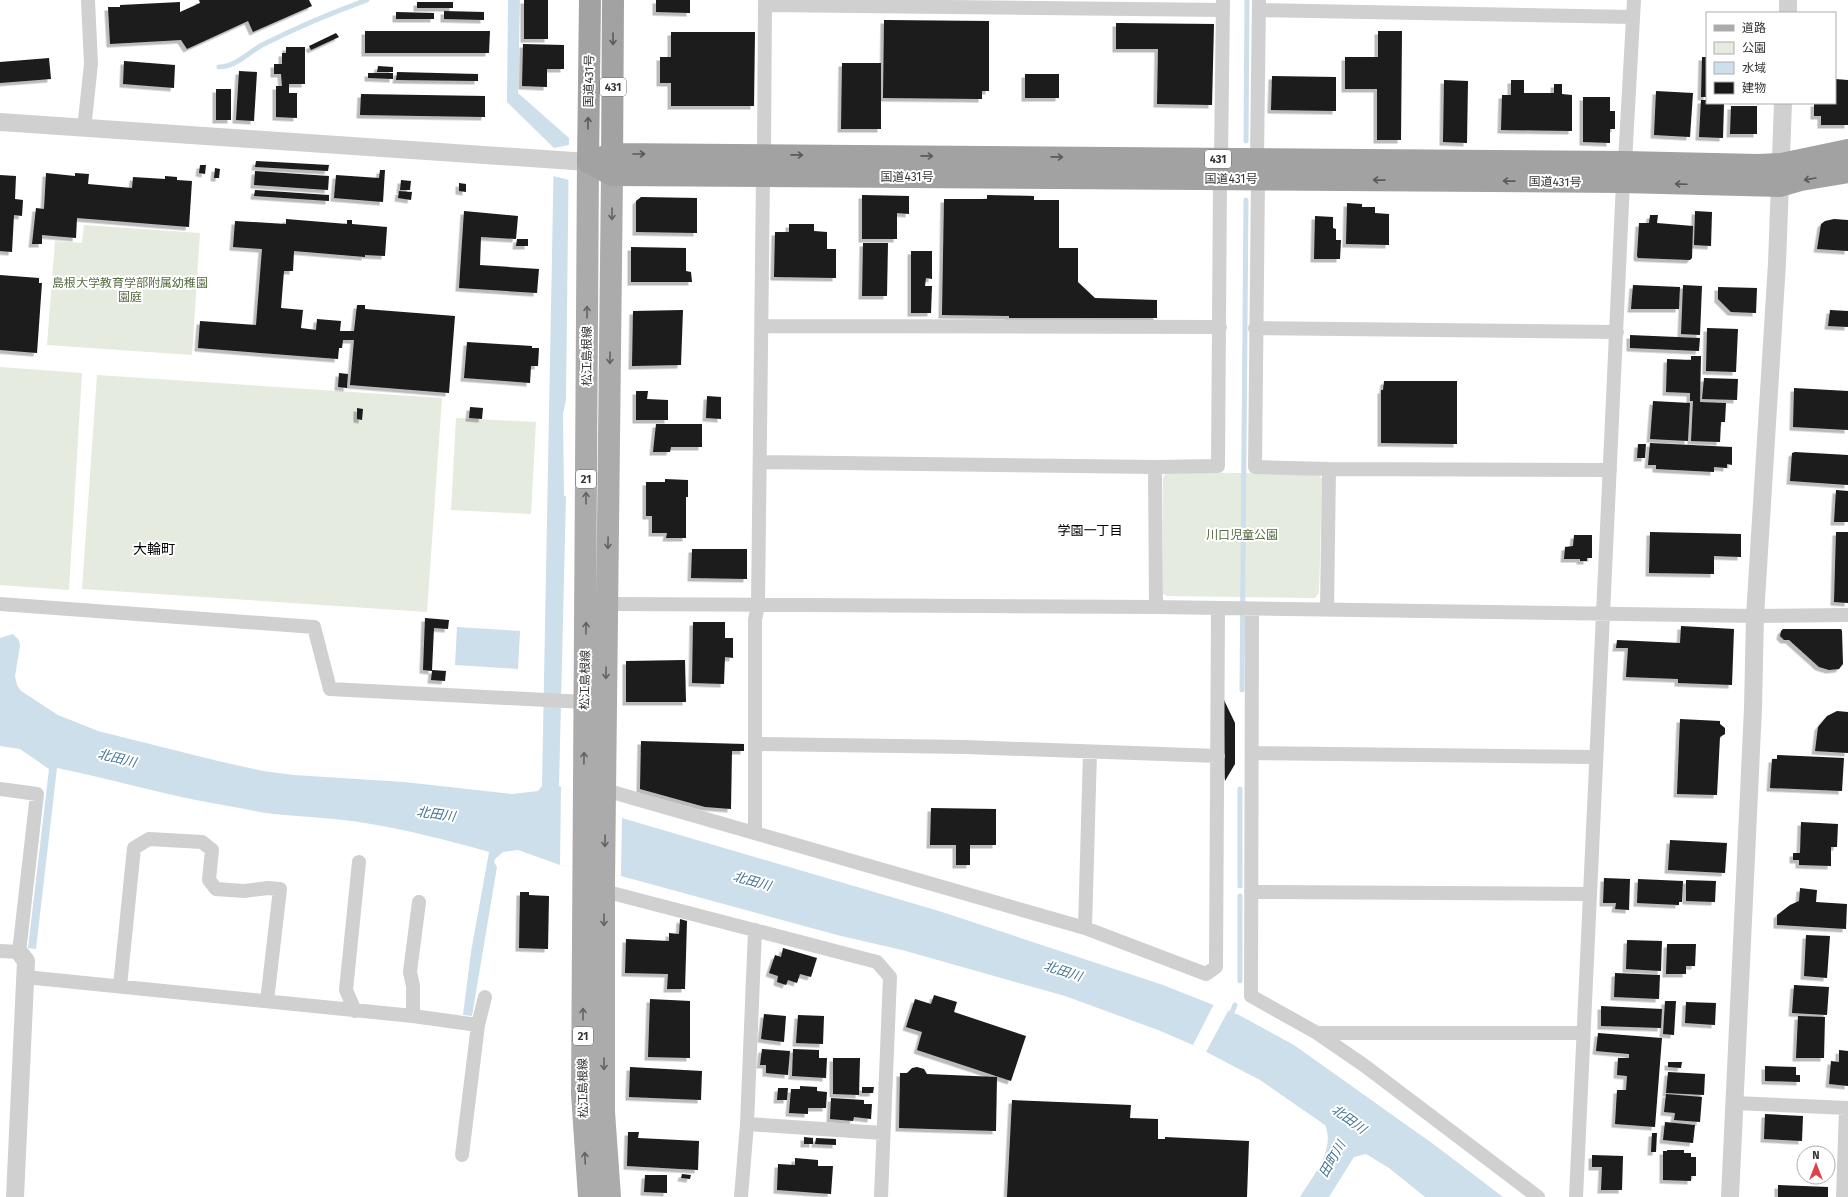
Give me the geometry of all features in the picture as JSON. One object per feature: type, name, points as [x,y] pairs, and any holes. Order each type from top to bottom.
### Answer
[{"type":"highway","name":"国道431号","points":[[590,0],[588,162],[612,164],[1624,172],[1781,164],[1848,150]]},
{"type":"highway","name":"国道431号","points":[[612,164],[613,0]]},
{"type":"highway","name":"国道431号","points":[[612,164],[731,154],[763,165]]},
{"type":"highway","name":"国道431号","points":[[1624,172],[1780,186],[1801,180],[1848,172]]},
{"type":"main road","name":"松江島根線","points":[[588,162],[582,1094],[586,1177],[589,1197]]},
{"type":"main road","name":"松江島根線","points":[[610,1197],[604,1112],[604,886],[612,164]]},
{"type":"street","points":[[84,129],[91,64],[88,0]]},
{"type":"street","points":[[1576,1197],[1616,332],[1634,0]]},
{"type":"street","points":[[1788,0],[1788,12]]},
{"type":"street","points":[[755,832],[755,620],[758,605],[761,462],[765,2],[1223,5],[1220,169],[1218,466],[1155,467],[761,462]]},
{"type":"street","points":[[1610,470],[1329,469],[1255,467],[1255,328],[1259,5],[1633,17]]},
{"type":"street","points":[[1730,1197],[1753,708],[1755,616],[1777,263],[1783,104]]},
{"type":"street","points":[[0,122],[84,129],[588,162]]},
{"type":"street","points":[[761,326],[1220,328]]},
{"type":"street","points":[[1255,328],[1616,332]]},
{"type":"street","points":[[1155,467],[1156,607]]},
{"type":"street","points":[[1327,609],[1329,469]]},
{"type":"street","points":[[0,604],[314,627],[330,689],[585,702]]},
{"type":"street","points":[[607,604],[1156,607],[1755,616],[1848,615]]},
{"type":"street","points":[[605,796],[755,832],[1085,928],[1206,974],[1216,967],[1218,609]]},
{"type":"street","points":[[1245,609],[1252,753],[1251,996],[1317,1033],[1364,1066],[1538,1197]]},
{"type":"street","points":[[754,744],[965,747],[1218,756]]},
{"type":"street","points":[[1085,928],[1090,752]]},
{"type":"street","points":[[1252,753],[1596,757]]},
{"type":"street","points":[[0,789],[37,794],[19,952],[26,961],[15,1197]]},
{"type":"street","points":[[120,986],[134,848],[149,839],[202,842],[212,850],[209,880],[216,889],[244,891],[268,888],[280,889],[267,1001]]},
{"type":"street","points":[[355,1011],[346,990],[358,862]]},
{"type":"street","points":[[604,886],[754,930],[877,962],[890,977],[881,1197]]},
{"type":"street","points":[[1251,892],[1590,894]]},
{"type":"street","points":[[413,1016],[413,986],[410,972],[419,902]]},
{"type":"street","points":[[741,1197],[747,1124],[754,930]]},
{"type":"street","points":[[0,951],[19,952]]},
{"type":"street","points":[[25,978],[120,986],[478,1024]]},
{"type":"street","points":[[462,1155],[478,1024],[484,997]]},
{"type":"street","points":[[1317,1033],[1583,1033]]},
{"type":"street","points":[[1735,1103],[1847,1108],[1843,1197]]},
{"type":"street","points":[[747,1124],[883,1133]]},
{"type":"green space","name":"島根大学教育学部附属幼稚園 園庭","points":[[84,225],[200,233],[192,355],[47,345],[55,241],[82,243]]},
{"type":"green space","points":[[0,367],[82,373],[69,590],[0,585]]},
{"type":"green space","points":[[97,375],[442,398],[427,612],[82,589]]},
{"type":"green space","points":[[456,418],[536,422],[531,514],[451,510]]},
{"type":"green space","name":"川口児童公園","points":[[1166,472],[1318,474],[1322,479],[1319,593],[1315,598],[1167,596],[1163,594],[1163,478]]},
{"type":"water","points":[[508,0],[520,0],[518,93],[569,138],[566,400],[563,414],[564,496],[566,496],[559,786],[622,818],[939,911],[1163,985],[1239,1015],[1294,1045],[1436,1146],[1503,1197],[1425,1197],[1389,1168],[1366,1154],[1354,1157],[1329,1197],[1300,1197],[1316,1172],[1325,1153],[1328,1134],[1325,1125],[1260,1080],[1193,1045],[1158,1030],[1065,996],[902,950],[837,935],[621,876],[560,865],[518,850],[503,852],[495,859],[494,862],[497,867],[472,1016],[463,1015],[471,952],[489,852],[443,839],[396,829],[354,821],[255,811],[181,797],[57,768],[36,949],[28,948],[49,769],[20,749],[0,746],[0,638],[13,634],[19,640],[20,646],[15,676],[17,685],[21,691],[58,715],[98,731],[218,761],[263,771],[294,775],[404,782],[512,794],[538,791],[542,786],[554,148],[507,102]]},
{"type":"water","points":[[457,627],[520,631],[518,669],[455,665]]},
{"type":"pier","points":[[569,145],[569,180],[553,176],[554,148]]},
{"type":"pier","points":[[561,787],[622,818],[621,876],[560,865]]},
{"type":"pier","points":[[1214,1004],[1228,1011],[1206,1052],[1193,1045]]},
{"type":"building","points":[[199,0],[309,0],[312,6],[253,32],[248,21],[187,49],[181,40],[110,44],[108,7],[180,2],[180,12],[200,3]]},
{"type":"building","points":[[524,0],[548,0],[548,39],[524,39]]},
{"type":"building","points":[[656,0],[690,0],[690,13],[656,12]]},
{"type":"building","points":[[417,2],[453,2],[453,8],[417,8]]},
{"type":"building","points":[[444,11],[484,12],[484,20],[444,19]]},
{"type":"building","points":[[396,12],[434,13],[434,19],[396,19]]},
{"type":"building","points":[[884,20],[989,21],[989,91],[982,91],[982,99],[883,98]]},
{"type":"building","points":[[1116,23],[1214,24],[1212,105],[1157,104],[1158,49],[1116,49]]},
{"type":"building","points":[[365,31],[490,31],[489,53],[365,53]]},
{"type":"building","points":[[1378,31],[1402,31],[1401,140],[1377,140],[1377,89],[1345,89],[1345,57],[1378,57]]},
{"type":"building","points":[[671,32],[755,32],[754,106],[671,106],[671,83],[660,83],[660,57],[671,57]]},
{"type":"building","points":[[336,33],[339,37],[311,50],[309,46]]},
{"type":"building","points":[[523,44],[564,45],[564,69],[547,69],[547,87],[522,86]]},
{"type":"building","points":[[286,47],[305,47],[305,84],[289,84],[289,93],[297,93],[297,118],[276,117],[276,86],[282,86],[281,74],[274,74],[274,64],[282,64],[282,53],[286,53]]},
{"type":"building","points":[[1702,57],[1706,57],[1706,97],[1701,97]]},
{"type":"building","points":[[49,58],[51,79],[0,83],[0,62]]},
{"type":"building","points":[[124,61],[175,65],[174,88],[123,84]]},
{"type":"building","points":[[842,63],[881,63],[881,129],[841,129]]},
{"type":"building","points":[[378,66],[393,67],[393,72],[377,72]]},
{"type":"building","points":[[239,71],[257,72],[254,121],[236,120]]},
{"type":"building","points":[[397,72],[478,74],[478,81],[396,80]]},
{"type":"building","points":[[368,73],[393,73],[393,79],[368,78]]},
{"type":"building","points":[[1025,74],[1059,74],[1059,98],[1025,98]]},
{"type":"building","points":[[1272,76],[1336,77],[1336,111],[1271,110]]},
{"type":"building","points":[[1836,79],[1848,80],[1848,125],[1821,125],[1821,116],[1814,116],[1814,104],[1836,104]]},
{"type":"building","points":[[1444,80],[1468,81],[1467,143],[1443,142]]},
{"type":"building","points":[[1511,80],[1524,80],[1524,93],[1554,93],[1554,84],[1562,84],[1562,94],[1572,95],[1572,131],[1501,130],[1502,95],[1511,95]]},
{"type":"building","points":[[216,89],[231,89],[231,120],[216,120]]},
{"type":"building","points":[[1656,91],[1693,93],[1690,137],[1654,135]]},
{"type":"building","points":[[361,94],[485,96],[485,117],[360,115]]},
{"type":"building","points":[[1583,97],[1610,97],[1610,111],[1615,111],[1615,129],[1610,129],[1610,143],[1583,142]]},
{"type":"building","points":[[1701,100],[1706,100],[1706,104],[1724,104],[1723,138],[1699,137]]},
{"type":"building","points":[[1731,106],[1757,106],[1757,134],[1730,134]]},
{"type":"building","points":[[256,161],[329,165],[328,171],[255,167]]},
{"type":"building","points":[[200,165],[206,165],[205,174],[199,173]]},
{"type":"building","points":[[215,168],[220,169],[219,178],[214,178]]},
{"type":"building","points":[[380,170],[385,170],[383,202],[334,198],[336,175],[379,178]]},
{"type":"building","points":[[255,171],[329,176],[328,190],[254,185]]},
{"type":"building","points":[[46,173],[75,176],[75,173],[89,174],[88,184],[132,188],[133,177],[165,179],[165,176],[177,177],[177,180],[192,181],[189,227],[77,218],[76,238],[42,235],[42,244],[32,244],[36,208],[44,209]]},
{"type":"building","points":[[0,175],[16,176],[15,199],[23,200],[22,216],[14,215],[12,252],[0,251]]},
{"type":"building","points":[[401,180],[411,181],[410,190],[400,190]]},
{"type":"building","points":[[459,183],[466,184],[466,192],[459,191]]},
{"type":"building","points":[[255,190],[329,195],[329,201],[254,196]]},
{"type":"building","points":[[399,191],[412,192],[411,200],[398,198]]},
{"type":"building","points":[[862,195],[909,196],[909,214],[897,213],[897,239],[862,239]]},
{"type":"building","points":[[987,195],[1034,196],[1034,200],[1059,200],[1059,248],[1078,248],[1078,282],[1095,298],[1157,300],[1157,318],[1009,318],[1009,316],[942,315],[944,199],[987,199]]},
{"type":"building","points":[[641,197],[697,198],[697,233],[636,232],[636,201]]},
{"type":"building","points":[[1347,203],[1362,204],[1362,207],[1375,207],[1375,213],[1389,214],[1389,245],[1346,244]]},
{"type":"building","points":[[464,211],[518,216],[516,239],[481,237],[480,265],[539,269],[537,293],[459,288]]},
{"type":"building","points":[[1695,211],[1712,212],[1711,246],[1694,245]]},
{"type":"building","points":[[1650,215],[1658,215],[1657,223],[1693,226],[1692,258],[1690,260],[1638,258],[1639,223],[1649,223]]},
{"type":"building","points":[[1315,216],[1333,217],[1333,228],[1336,229],[1336,240],[1341,240],[1340,259],[1314,259]]},
{"type":"building","points":[[286,219],[347,224],[347,220],[352,220],[352,224],[387,227],[385,256],[365,255],[365,257],[294,251],[293,271],[284,271],[281,308],[303,310],[301,328],[316,330],[317,319],[341,321],[340,331],[354,331],[357,305],[365,305],[365,309],[455,316],[449,393],[350,385],[354,340],[343,340],[342,348],[339,348],[338,359],[198,348],[200,321],[256,325],[262,249],[233,247],[235,221],[286,224]]},
{"type":"building","points":[[1834,219],[1848,220],[1848,251],[1817,249],[1821,224],[1825,221]]},
{"type":"building","points":[[789,224],[814,224],[814,231],[827,232],[827,249],[836,249],[836,278],[774,277],[775,232],[789,232]]},
{"type":"building","points":[[517,239],[528,239],[528,246],[516,246]]},
{"type":"building","points":[[863,243],[888,243],[887,296],[862,296]]},
{"type":"building","points":[[631,247],[686,248],[686,271],[691,272],[692,282],[631,282]]},
{"type":"building","points":[[911,251],[932,251],[932,279],[926,278],[925,286],[932,286],[931,313],[911,313]]},
{"type":"building","points":[[0,275],[39,278],[39,283],[42,283],[37,353],[0,350]]},
{"type":"building","points":[[1633,285],[1680,287],[1679,309],[1631,309]]},
{"type":"building","points":[[1683,285],[1702,286],[1700,335],[1681,334]]},
{"type":"building","points":[[1718,287],[1757,288],[1756,313],[1731,312],[1718,299]]},
{"type":"building","points":[[683,310],[681,365],[632,366],[633,311]]},
{"type":"building","points":[[1830,310],[1848,311],[1848,327],[1828,326]]},
{"type":"building","points":[[1707,328],[1738,329],[1736,372],[1706,371]]},
{"type":"building","points":[[1630,335],[1700,338],[1699,351],[1630,348]]},
{"type":"building","points":[[467,342],[532,346],[532,348],[539,348],[538,366],[531,366],[530,383],[464,378]]},
{"type":"building","points":[[1691,356],[1701,356],[1700,402],[1726,403],[1725,422],[1721,422],[1720,442],[1691,441],[1693,401],[1690,401],[1690,393],[1666,392],[1667,359],[1691,360]]},
{"type":"building","points":[[339,373],[348,374],[347,388],[338,387]]},
{"type":"building","points":[[1704,378],[1738,379],[1737,400],[1702,399]]},
{"type":"building","points":[[1384,381],[1457,381],[1457,444],[1381,443],[1381,390],[1383,390]]},
{"type":"building","points":[[1794,388],[1848,391],[1848,430],[1793,427]]},
{"type":"building","points":[[636,391],[648,391],[647,399],[668,400],[668,420],[636,420]]},
{"type":"building","points":[[707,396],[721,397],[721,419],[706,418]]},
{"type":"building","points":[[1653,401],[1690,403],[1688,441],[1650,439]]},
{"type":"building","points":[[470,407],[483,408],[482,419],[469,418]]},
{"type":"building","points":[[357,408],[363,409],[362,420],[357,419]]},
{"type":"building","points":[[656,424],[702,424],[702,447],[671,447],[670,452],[653,452]]},
{"type":"building","points":[[1650,443],[1732,447],[1732,465],[1727,464],[1727,468],[1714,467],[1714,472],[1656,469],[1656,465],[1648,465]]},
{"type":"building","points":[[1638,444],[1646,444],[1645,458],[1637,458]]},
{"type":"building","points":[[1792,453],[1848,455],[1848,485],[1790,481]]},
{"type":"building","points":[[665,479],[688,480],[688,497],[686,497],[686,538],[666,538],[667,533],[652,533],[652,516],[646,516],[646,482],[665,482]]},
{"type":"building","points":[[1836,490],[1848,491],[1848,522],[1834,522]]},
{"type":"building","points":[[1650,532],[1741,534],[1741,557],[1714,556],[1714,574],[1649,573]]},
{"type":"building","points":[[1836,532],[1848,532],[1848,603],[1834,602]]},
{"type":"building","points":[[1574,535],[1592,535],[1592,558],[1587,558],[1587,561],[1580,561],[1580,559],[1564,559],[1565,547],[1573,546]]},
{"type":"building","points":[[692,549],[747,549],[747,579],[691,578]]},
{"type":"building","points":[[425,618],[449,620],[448,629],[434,628],[432,670],[446,671],[445,681],[431,680],[432,671],[423,670]]},
{"type":"building","points":[[693,622],[725,622],[725,638],[733,638],[733,658],[725,657],[724,684],[692,683]]},
{"type":"building","points":[[1681,626],[1734,629],[1732,685],[1678,683],[1678,679],[1626,677],[1628,648],[1616,648],[1617,640],[1680,643]]},
{"type":"building","points":[[1783,629],[1841,629],[1843,664],[1839,669],[1829,670],[1819,667],[1789,640],[1784,640],[1780,636]]},
{"type":"building","points":[[685,660],[686,702],[626,702],[626,661]]},
{"type":"building","points":[[1224,700],[1235,723],[1235,764],[1225,781]]},
{"type":"building","points":[[1837,711],[1848,712],[1848,753],[1815,751],[1818,727],[1827,716]]},
{"type":"building","points":[[1680,719],[1720,721],[1720,724],[1725,728],[1725,734],[1720,737],[1717,795],[1677,794]]},
{"type":"building","points":[[641,741],[744,744],[744,751],[732,751],[731,809],[705,807],[640,789]]},
{"type":"building","points":[[1777,755],[1844,758],[1842,791],[1770,788],[1772,759],[1777,759]]},
{"type":"building","points":[[931,808],[996,809],[996,845],[970,845],[970,865],[956,865],[956,845],[930,845]]},
{"type":"building","points":[[1801,822],[1838,824],[1837,847],[1831,847],[1831,866],[1799,865],[1799,860],[1793,860],[1793,853],[1800,853]]},
{"type":"building","points":[[1670,840],[1727,843],[1725,873],[1668,870]]},
{"type":"building","points":[[1604,878],[1630,879],[1629,910],[1615,909],[1616,903],[1603,903]]},
{"type":"building","points":[[1638,879],[1683,881],[1682,902],[1679,902],[1679,905],[1637,903]]},
{"type":"building","points":[[1686,880],[1716,881],[1715,902],[1686,901]]},
{"type":"building","points":[[1800,888],[1817,890],[1816,902],[1847,904],[1846,929],[1777,925],[1777,915],[1790,905],[1799,901]]},
{"type":"building","points":[[520,892],[529,892],[529,895],[549,896],[548,949],[519,948]]},
{"type":"building","points":[[680,919],[687,921],[685,989],[667,989],[668,974],[625,973],[626,939],[669,941],[669,933],[679,934]]},
{"type":"building","points":[[1806,935],[1830,936],[1827,978],[1804,976]]},
{"type":"building","points":[[1627,940],[1662,941],[1661,971],[1626,969]]},
{"type":"building","points":[[1667,944],[1696,944],[1695,966],[1686,966],[1686,974],[1666,974]]},
{"type":"building","points":[[783,948],[817,958],[811,977],[800,974],[797,983],[788,980],[786,985],[777,982],[778,976],[769,973],[775,955],[781,957]]},
{"type":"building","points":[[1615,973],[1660,975],[1659,999],[1614,997]]},
{"type":"building","points":[[1794,985],[1829,987],[1827,1015],[1792,1013]]},
{"type":"building","points":[[934,995],[957,1002],[954,1012],[1026,1036],[1011,1081],[917,1050],[922,1032],[906,1027],[915,999],[931,1004]]},
{"type":"building","points":[[650,999],[690,1001],[690,1058],[648,1057]]},
{"type":"building","points":[[1665,1001],[1676,1001],[1674,1035],[1663,1034]]},
{"type":"building","points":[[1686,1002],[1716,1003],[1715,1025],[1685,1023]]},
{"type":"building","points":[[1601,1006],[1662,1009],[1661,1028],[1601,1026]]},
{"type":"building","points":[[764,1014],[786,1016],[784,1042],[761,1039]]},
{"type":"building","points":[[798,1015],[824,1016],[823,1044],[796,1043]]},
{"type":"building","points":[[1798,1016],[1825,1017],[1824,1058],[1796,1058]]},
{"type":"building","points":[[1598,1033],[1662,1038],[1655,1127],[1615,1124],[1617,1090],[1626,1090],[1627,1076],[1617,1075],[1618,1058],[1629,1058],[1629,1054],[1596,1051]]},
{"type":"building","points":[[762,1049],[790,1051],[788,1075],[766,1073],[766,1065],[760,1065]]},
{"type":"building","points":[[793,1049],[819,1050],[819,1058],[827,1058],[826,1078],[792,1076]]},
{"type":"building","points":[[1839,1050],[1848,1051],[1848,1086],[1829,1084],[1831,1061],[1839,1062]]},
{"type":"building","points":[[833,1058],[860,1058],[859,1095],[833,1094]]},
{"type":"building","points":[[1668,1062],[1682,1062],[1681,1068],[1668,1067]]},
{"type":"building","points":[[1765,1066],[1796,1067],[1796,1075],[1800,1075],[1800,1082],[1765,1081]]},
{"type":"building","points":[[630,1067],[702,1071],[701,1100],[629,1097]]},
{"type":"building","points":[[917,1067],[924,1069],[927,1074],[997,1077],[996,1131],[899,1128],[900,1073],[907,1073],[912,1068]]},
{"type":"building","points":[[1668,1072],[1705,1074],[1704,1095],[1666,1093]]},
{"type":"building","points":[[800,1086],[817,1087],[817,1091],[827,1092],[826,1108],[808,1108],[808,1114],[789,1113],[791,1089],[800,1089]]},
{"type":"building","points":[[862,1087],[874,1087],[873,1093],[862,1093]]},
{"type":"building","points":[[778,1088],[788,1088],[787,1100],[777,1100]]},
{"type":"building","points":[[1666,1094],[1702,1097],[1700,1122],[1674,1120],[1675,1113],[1664,1112]]},
{"type":"building","points":[[831,1098],[864,1100],[864,1104],[872,1104],[871,1119],[854,1117],[853,1121],[830,1119]]},
{"type":"building","points":[[1012,1100],[1131,1105],[1130,1118],[1158,1119],[1158,1139],[1165,1139],[1165,1137],[1249,1141],[1247,1197],[1007,1197]]},
{"type":"building","points":[[1765,1114],[1803,1116],[1802,1141],[1764,1139]]},
{"type":"building","points":[[1665,1122],[1695,1125],[1693,1143],[1663,1140]]},
{"type":"building","points":[[628,1132],[639,1132],[638,1138],[699,1141],[698,1170],[627,1166]]},
{"type":"building","points":[[1652,1133],[1657,1133],[1656,1152],[1651,1152]]},
{"type":"building","points":[[804,1137],[813,1138],[813,1144],[804,1144]]},
{"type":"building","points":[[816,1138],[836,1139],[836,1145],[815,1144]]},
{"type":"building","points":[[1684,1150],[1684,1153],[1691,1153],[1691,1157],[1696,1157],[1696,1176],[1691,1176],[1691,1181],[1663,1180],[1663,1151]]},
{"type":"building","points":[[1592,1155],[1623,1156],[1622,1190],[1601,1190],[1602,1167],[1592,1167]]},
{"type":"building","points":[[795,1158],[818,1160],[818,1166],[833,1166],[831,1194],[777,1190],[778,1164],[795,1165]]},
{"type":"building","points":[[682,1174],[691,1175],[690,1179],[681,1178]]},
{"type":"building","points":[[645,1175],[667,1175],[667,1193],[644,1192]]},
{"type":"building","points":[[1778,1185],[1828,1187],[1828,1197],[1778,1197]]},
{"type":"waterway","points":[[219,67],[230,65],[262,45],[327,15],[367,0]]},
{"type":"waterway","points":[[1246,141],[1247,0]]},
{"type":"waterway","points":[[1242,690],[1246,200]]},
{"type":"waterway","points":[[1240,789],[1240,886]]},
{"type":"waterway","points":[[1240,896],[1240,981]]},
{"type":"waterway","points":[[1229,1019],[1235,1005]]},
{"type":"district","name":"学園一丁目","points":[[1090,530]]},
{"type":"district","name":"大輪町","points":[[154,549]]},
{"type":"water label","name":"北田川","points":[[117,758]]},
{"type":"water label","name":"北田川","points":[[436,814]]},
{"type":"water label","name":"北田川","points":[[752,881]]},
{"type":"water label","name":"北田川","points":[[1063,971]]},
{"type":"water label","name":"北田川","points":[[1349,1119]]},
{"type":"water label","name":"田町川","points":[[1332,1159]]}]
